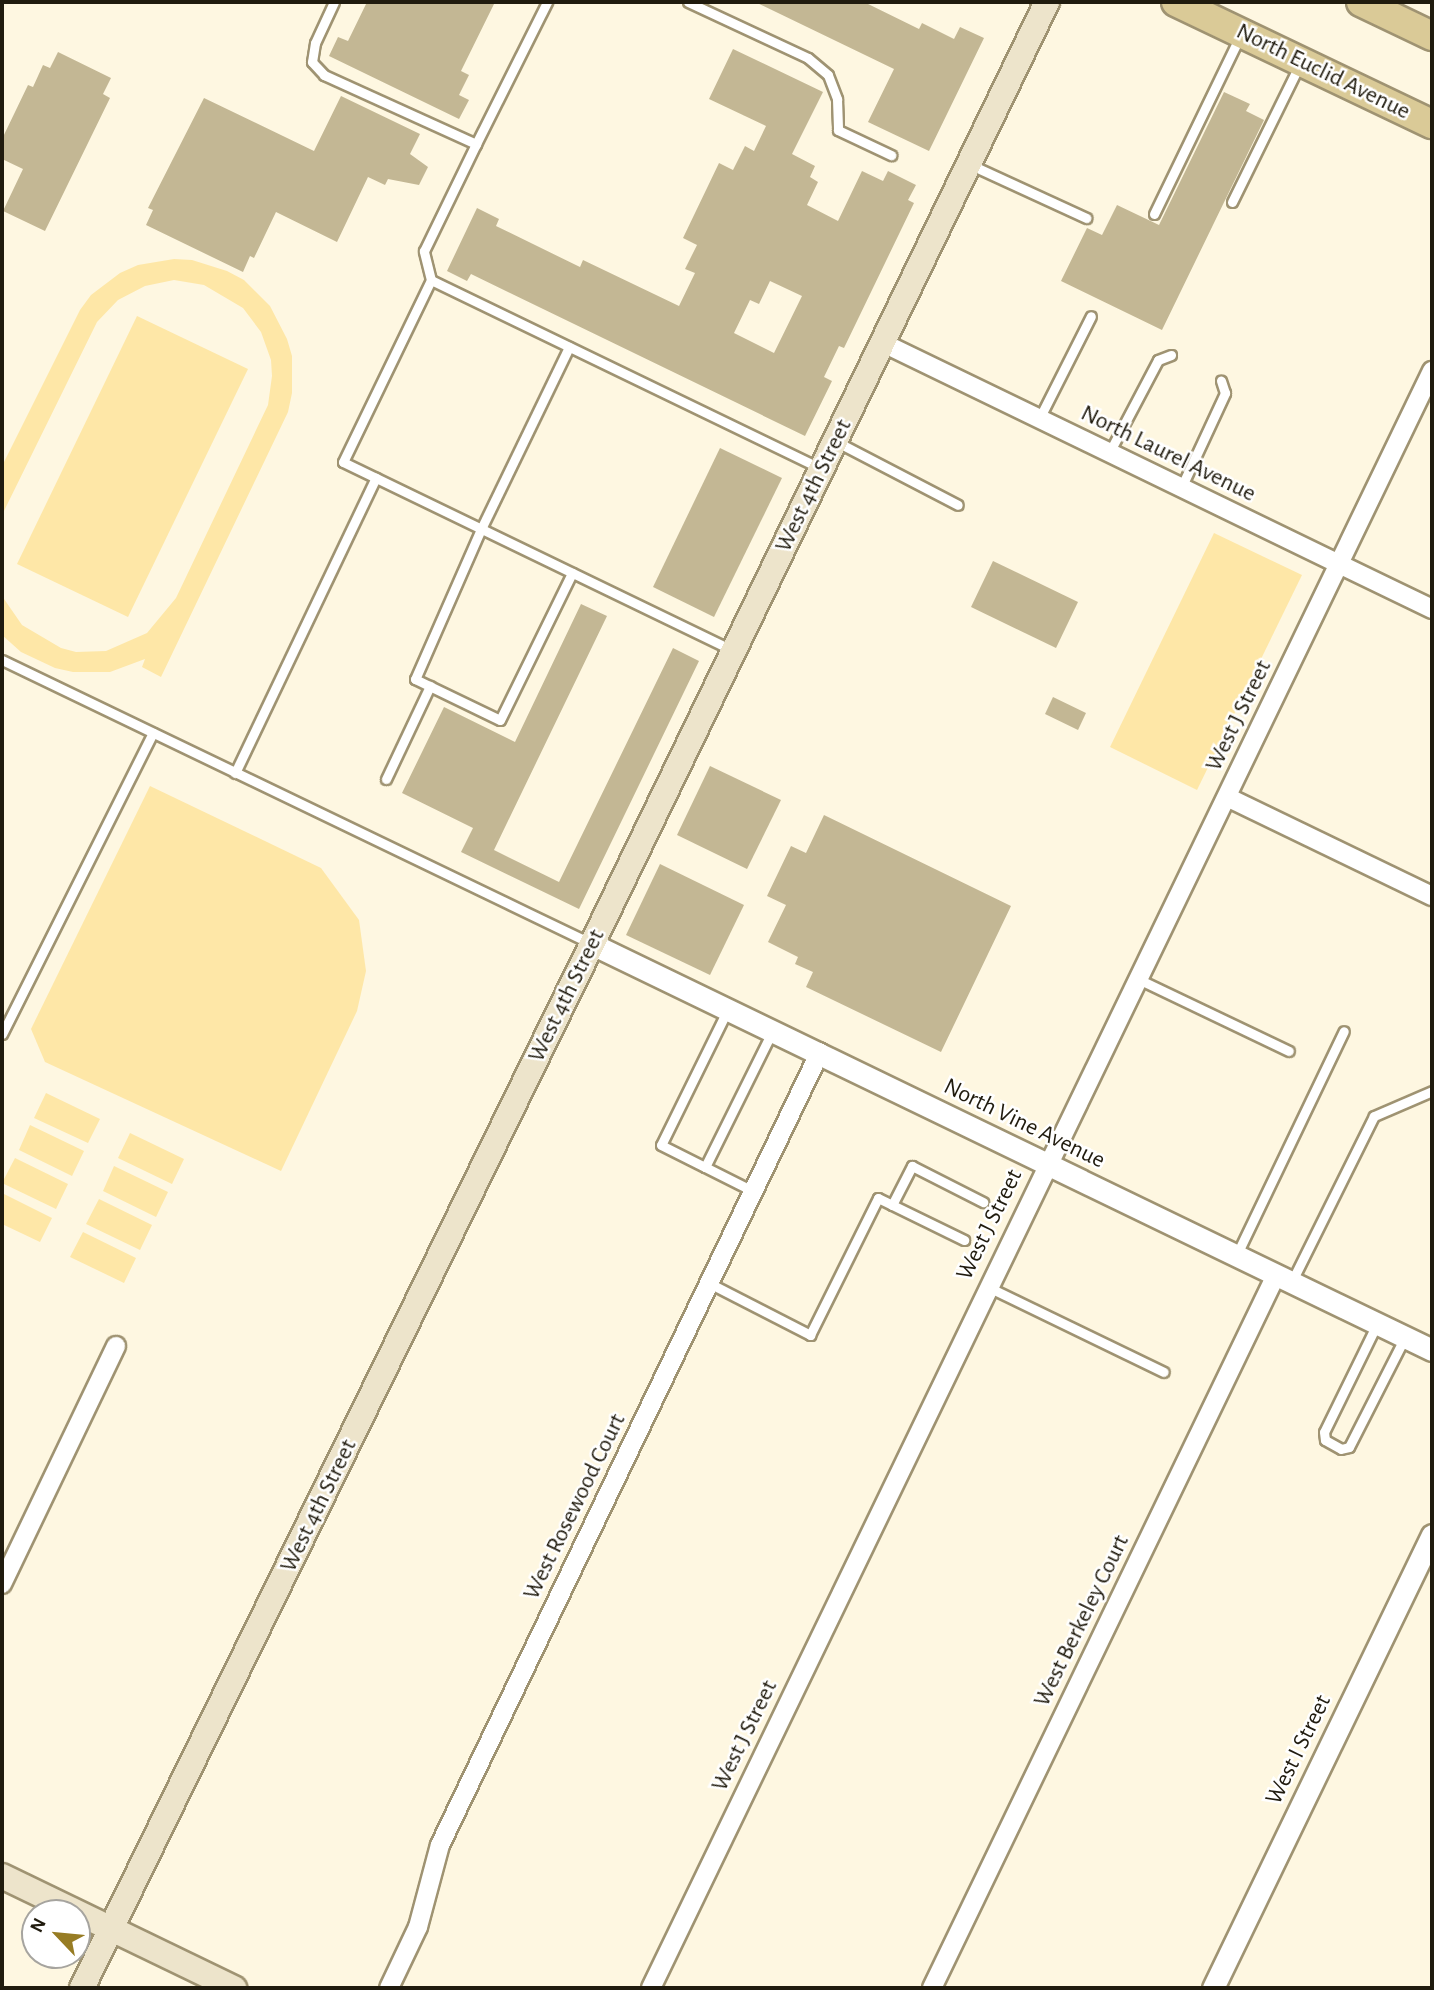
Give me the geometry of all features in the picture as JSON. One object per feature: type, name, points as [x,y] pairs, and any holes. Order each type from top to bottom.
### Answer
[{"type":"main road","name":"West 4th Street","points":[[82,1988],[113,1931],[1047,2]]},
{"type":"main road","name":"North Euclid Avenue","points":[[1176,2],[1432,124]]},
{"type":"main road","points":[[1361,2],[1432,36]]},
{"type":"main road","points":[[2,1876],[234,1988]]},
{"type":"street","name":"North Laurel Avenue","points":[[883,343],[1432,610]]},
{"type":"street","name":"West J Street","points":[[651,1988],[1339,564],[1427,395],[1432,371]]},
{"type":"street","points":[[1227,797],[1432,896]]},
{"type":"street","name":"North Vine Avenue","points":[[592,944],[1432,1350]]},
{"type":"street","name":"West Rosewood Court","points":[[389,1988],[418,1927],[440,1845],[820,1052]]},
{"type":"street","name":"West Berkeley Court","points":[[932,1988],[1284,1278]]},
{"type":"street","points":[[2,1584],[116,1346]]},
{"type":"street","name":"West I Street","points":[[1213,1988],[1432,1535]]},
{"type":"lane","points":[[334,2],[314,43],[312,62],[324,75],[476,144]]},
{"type":"lane","points":[[547,2],[424,251],[431,280],[343,462],[734,651]]},
{"type":"lane","points":[[688,2],[808,58],[828,75],[837,99],[838,130],[891,155]]},
{"type":"lane","points":[[1154,214],[1242,33]]},
{"type":"lane","points":[[1233,202],[1301,62]]},
{"type":"lane","points":[[969,164],[1086,218]]},
{"type":"lane","points":[[431,280],[822,469]]},
{"type":"lane","points":[[1039,419],[1091,316]]},
{"type":"lane","points":[[569,347],[481,529],[415,678],[500,720],[572,573]]},
{"type":"lane","points":[[1109,453],[1158,360],[1171,355]]},
{"type":"lane","points":[[1181,488],[1225,393],[1221,382]]},
{"type":"lane","points":[[836,441],[958,505]]},
{"type":"lane","points":[[235,773],[376,478]]},
{"type":"lane","points":[[2,660],[592,944]]},
{"type":"lane","points":[[386,779],[430,686]]},
{"type":"lane","points":[[2,1034],[153,733]]},
{"type":"lane","points":[[1138,979],[1289,1051]]},
{"type":"lane","points":[[728,1009],[661,1145],[753,1191]]},
{"type":"lane","points":[[705,1167],[773,1030]]},
{"type":"lane","points":[[1236,1256],[1344,1031]]},
{"type":"lane","points":[[1284,1278],[1374,1115],[1432,1091]]},
{"type":"lane","points":[[892,1205],[912,1166],[983,1202]]},
{"type":"lane","points":[[709,1283],[810,1335],[878,1198],[964,1240]]},
{"type":"lane","points":[[988,1287],[1164,1372]]},
{"type":"lane","points":[[1377,1324],[1324,1432],[1325,1440],[1341,1449],[1349,1447],[1405,1337]]},
{"type":"shaded area","points":[[174,259],[192,260],[227,271],[244,280],[270,306],[287,339],[292,356],[292,393],[288,412],[161,677],[142,667],[145,659],[110,672],[73,672],[55,668],[21,652],[2,635],[2,596],[22,625],[61,648],[76,652],[106,651],[147,633],[176,598],[268,405],[271,360],[261,332],[243,308],[204,285],[174,280],[145,286],[118,300],[97,322],[2,515],[2,466],[80,310],[91,295],[120,273],[138,265]]},
{"type":"shaded area","points":[[137,316],[248,369],[128,617],[17,564]]},
{"type":"shaded area","points":[[1214,533],[1302,575],[1197,790],[1110,747]]},
{"type":"shaded area","points":[[150,786],[321,868],[359,920],[366,971],[357,1011],[281,1171],[45,1062],[31,1029]]},
{"type":"shaded area","points":[[46,1093],[100,1119],[88,1143],[34,1118]]},
{"type":"shaded area","points":[[30,1125],[84,1151],[72,1176],[19,1150]]},
{"type":"shaded area","points":[[130,1133],[184,1159],[172,1184],[118,1158]]},
{"type":"shaded area","points":[[15,1158],[68,1184],[56,1209],[2,1183]]},
{"type":"shaded area","points":[[114,1166],[168,1192],[156,1217],[103,1191]]},
{"type":"shaded area","points":[[2,1193],[52,1218],[40,1242],[2,1224]]},
{"type":"shaded area","points":[[99,1199],[152,1225],[140,1250],[86,1224]]},
{"type":"shaded area","points":[[83,1232],[136,1258],[124,1283],[70,1257]]},
{"type":"building","points":[[367,2],[495,2],[461,71],[469,75],[459,95],[469,100],[459,119],[329,56],[338,37],[348,41]]},
{"type":"building","points":[[755,2],[864,2],[919,29],[922,23],[954,39],[960,27],[984,38],[929,151],[868,122],[894,69]]},
{"type":"building","points":[[733,49],[823,92],[792,154],[815,166],[810,177],[818,182],[807,205],[838,221],[862,171],[883,181],[888,171],[916,185],[908,200],[914,203],[844,348],[839,346],[824,377],[832,381],[805,436],[471,274],[467,281],[447,271],[477,208],[499,219],[496,226],[580,267],[583,260],[679,306],[695,273],[685,269],[697,245],[683,238],[719,163],[733,170],[745,146],[754,151],[766,126],[709,99]],"holes":[[[770,281],[802,296],[774,353],[734,333],[750,300],[759,304]]]},
{"type":"building","points":[[58,52],[111,78],[103,94],[110,98],[45,231],[3,211],[23,169],[2,159],[2,139],[28,85],[33,87],[43,65],[50,68]]},
{"type":"building","points":[[1224,92],[1250,104],[1246,111],[1264,120],[1162,330],[1061,281],[1087,228],[1102,235],[1117,205],[1159,225]]},
{"type":"building","points":[[341,96],[420,134],[410,154],[428,167],[419,185],[388,179],[385,185],[368,177],[337,242],[276,212],[254,258],[250,256],[243,272],[146,225],[153,210],[148,208],[204,98],[314,151]]},
{"type":"building","points":[[720,448],[782,478],[714,617],[653,587]]},
{"type":"building","points":[[993,561],[1078,602],[1056,648],[971,607]]},
{"type":"building","points":[[581,604],[607,616],[494,850],[559,882],[673,648],[699,661],[579,909],[461,852],[473,828],[402,793],[444,707],[515,742]]},
{"type":"building","points":[[1053,697],[1086,713],[1078,730],[1045,714]]},
{"type":"building","points":[[710,766],[781,800],[747,869],[677,835]]},
{"type":"building","points":[[824,815],[1011,906],[941,1052],[806,987],[813,972],[795,964],[798,957],[768,942],[786,905],[767,896],[791,846],[806,853]]},
{"type":"building","points":[[660,864],[744,905],[710,975],[626,935]]}]
